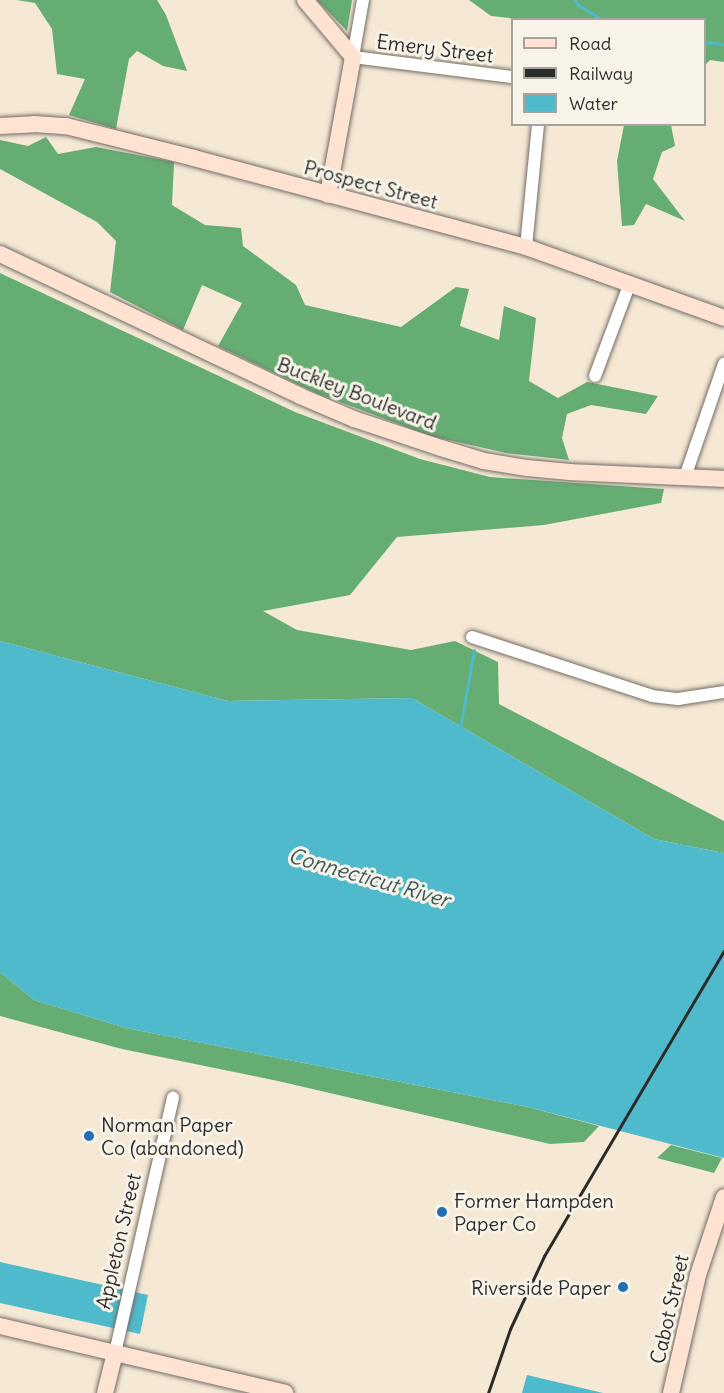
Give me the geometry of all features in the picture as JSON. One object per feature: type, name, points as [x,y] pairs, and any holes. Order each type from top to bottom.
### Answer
[{"type":"street","points":[[305,0],[353,57]]},
{"type":"street","points":[[328,195],[363,0]]},
{"type":"street","name":"Emery Street","points":[[353,57],[511,77]]},
{"type":"street","name":"Prospect Street","points":[[0,126],[34,124],[66,126],[526,247],[724,318]]},
{"type":"street","points":[[526,247],[538,126]]},
{"type":"street","name":"Buckley Boulevard","points":[[0,254],[300,396],[354,419],[441,448],[484,461],[526,468],[724,479]]},
{"type":"street","points":[[595,376],[630,283]]},
{"type":"street","points":[[685,477],[724,364]]},
{"type":"street","points":[[472,637],[652,696],[678,699],[724,692]]},
{"type":"street","name":"Appleton Street","points":[[105,1393],[173,1098]]},
{"type":"street","name":"Cabot Street","points":[[671,1393],[709,1236],[724,1197]]},
{"type":"street","points":[[0,1326],[116,1347],[285,1393]]},
{"type":"green space","points":[[17,0],[157,0],[166,15],[187,71],[163,66],[137,51],[129,59],[116,129],[69,115],[85,79],[57,74],[52,29],[35,3]]},
{"type":"green space","points":[[317,0],[352,0],[347,31]]},
{"type":"green space","points":[[469,0],[724,0],[724,62],[710,60],[706,64],[706,18],[511,18],[491,16]]},
{"type":"green space","points":[[624,126],[671,126],[675,146],[662,152],[653,179],[685,221],[646,204],[634,225],[622,226],[617,161]]},
{"type":"green space","points":[[46,137],[58,154],[96,147],[174,162],[172,205],[205,225],[241,228],[243,246],[296,285],[305,305],[401,327],[456,287],[469,289],[460,326],[499,340],[504,306],[536,318],[529,381],[558,398],[587,382],[658,396],[646,414],[591,405],[567,414],[562,438],[569,460],[506,453],[431,436],[316,393],[218,346],[242,303],[202,285],[183,330],[110,292],[116,241],[97,222],[0,169],[0,140],[28,146]]},
{"type":"green space","points":[[0,273],[295,412],[420,459],[490,477],[664,489],[661,503],[544,525],[397,537],[350,595],[263,611],[297,630],[411,650],[455,641],[498,662],[499,704],[724,821],[724,853],[654,839],[412,698],[228,701],[0,641]]},
{"type":"green space","points":[[0,972],[34,1000],[126,1028],[528,1107],[599,1126],[584,1142],[550,1144],[278,1081],[122,1049],[0,1016]]},
{"type":"green space","points":[[671,1145],[722,1158],[714,1173],[657,1158]]},
{"type":"water","name":"Connecticut River","points":[[0,641],[228,701],[412,698],[654,839],[724,853],[724,1158],[528,1107],[126,1028],[34,1000],[0,972]]},
{"type":"water","points":[[0,1262],[148,1295],[140,1334],[0,1303]]},
{"type":"water","points":[[527,1375],[603,1393],[522,1393]]},
{"type":"waterway","points":[[575,0],[578,5],[600,18]]},
{"type":"waterway","points":[[706,42],[724,44]]},
{"type":"waterway","points":[[460,728],[474,650]]},
{"type":"railway","points":[[488,1393],[510,1329],[544,1256],[724,951]]},
{"type":"place","name":"Norman Paper Co (abandoned)","points":[[89,1136]]},
{"type":"place","name":"Former Hampden Paper Co","points":[[442,1212]]},
{"type":"place","name":"Riverside Paper","points":[[623,1287]]}]
